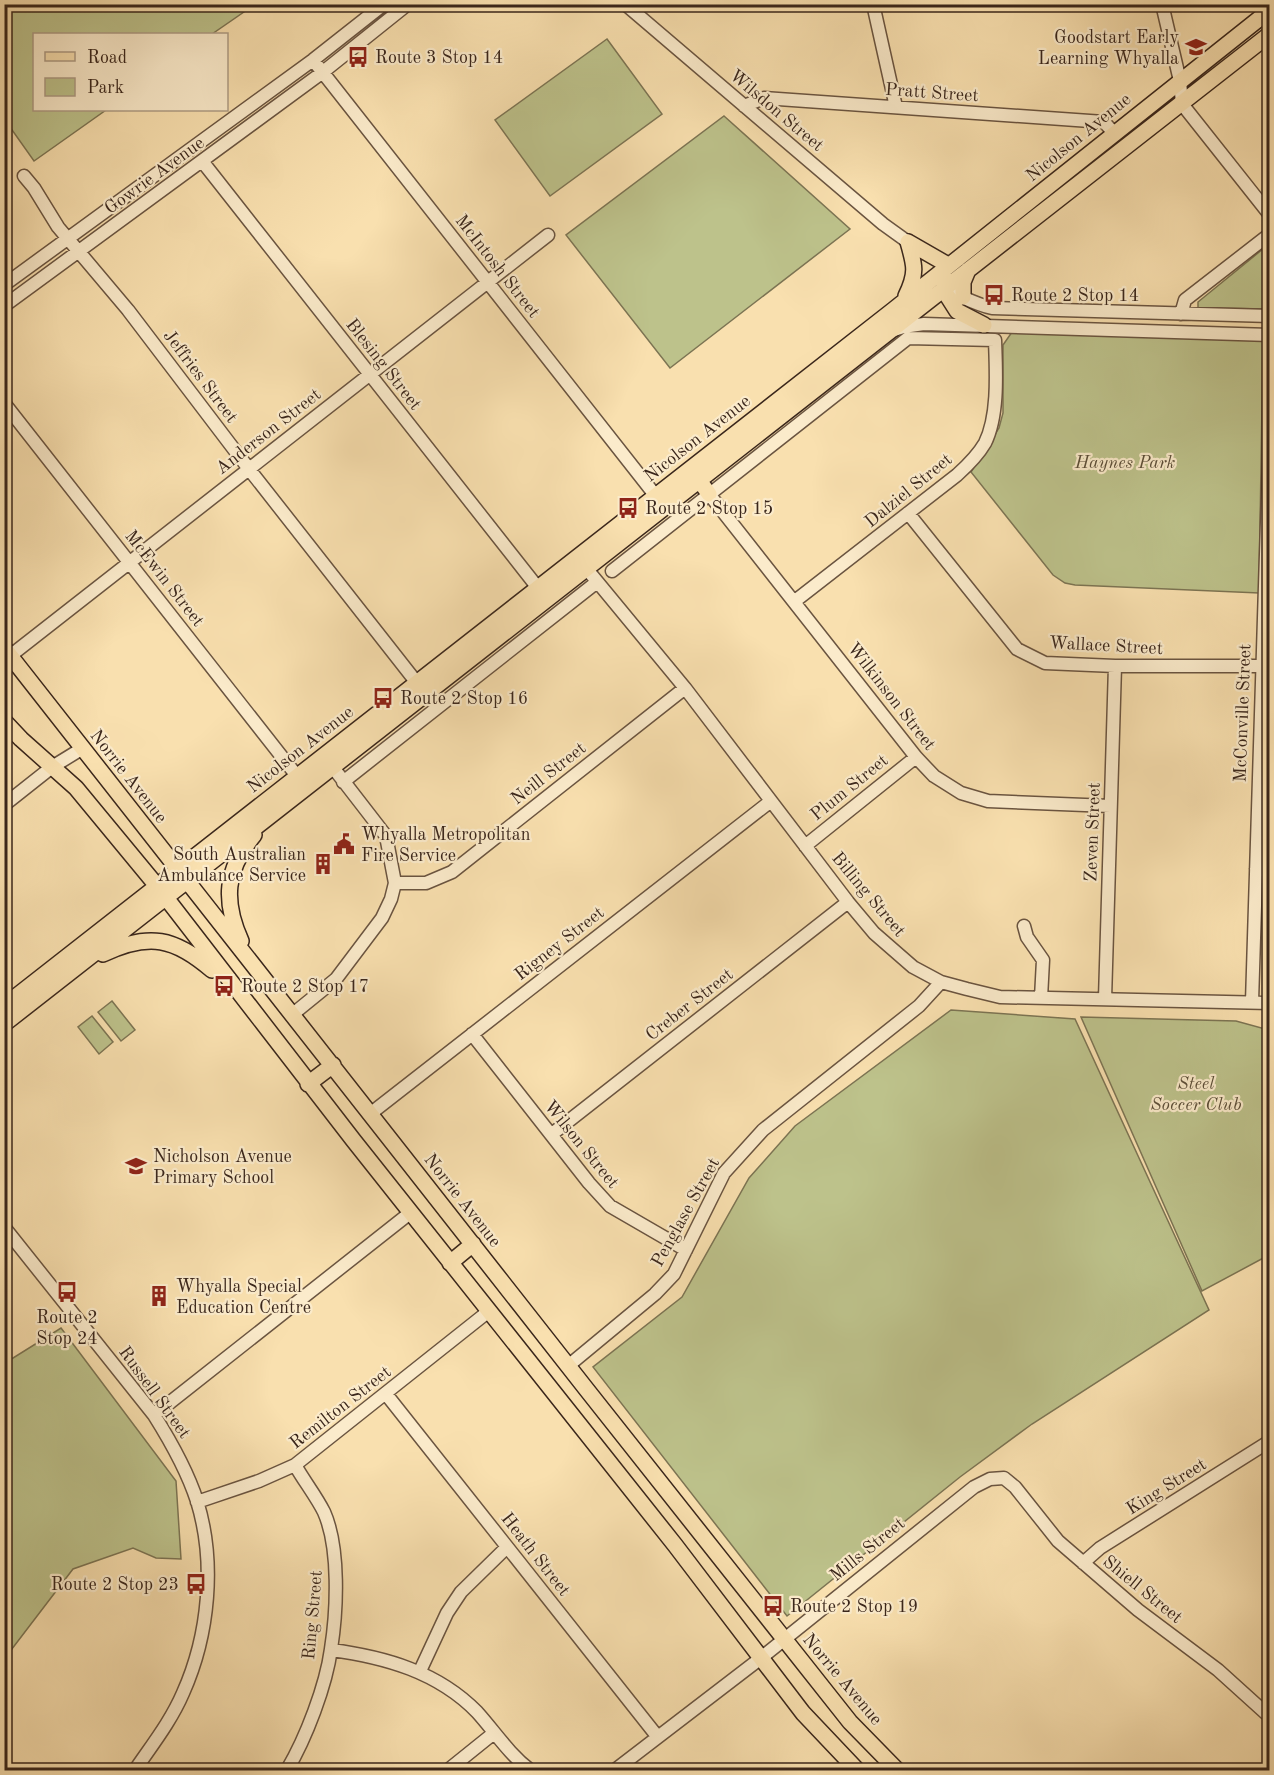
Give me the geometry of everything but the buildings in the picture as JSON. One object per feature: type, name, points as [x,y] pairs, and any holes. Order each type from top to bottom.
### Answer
[{"type":"main road","name":"Nicolson Avenue","points":[[183,876],[297,776],[328,762],[581,563],[699,480],[763,420],[904,300],[1269,10]]},
{"type":"main road","name":"Nicolson Avenue","points":[[4,1006],[183,876],[265,821],[417,683],[538,588],[581,563],[656,495],[887,333],[1269,34]]},
{"type":"main road","points":[[1049,185],[1059,199]]},
{"type":"main road","points":[[908,242],[948,265]]},
{"type":"main road","points":[[904,300],[914,280],[915,266],[908,242]]},
{"type":"main road","points":[[943,289],[964,253]]},
{"type":"main road","points":[[963,297],[963,282],[968,270]]},
{"type":"main road","points":[[892,310],[908,304],[928,289],[943,289]]},
{"type":"main road","points":[[943,289],[957,311],[984,325]]},
{"type":"main road","points":[[699,480],[709,494]]},
{"type":"main road","name":"Norrie Avenue","points":[[7,652],[849,1722],[897,1770]]},
{"type":"main road","points":[[4,721],[76,788],[161,892],[308,1084],[675,1545],[803,1713],[857,1770]]},
{"type":"main road","points":[[258,971],[241,940],[230,913],[230,883],[233,871],[247,843],[265,821]]},
{"type":"main road","name":"Nicolson Avenue","points":[[4,1024],[86,962],[161,892]]},
{"type":"main road","points":[[86,962],[107,952],[142,941],[167,942],[190,952],[238,993]]},
{"type":"main road","points":[[308,1084],[333,1065]]},
{"type":"main road","points":[[450,1263],[473,1244]]},
{"type":"main road","points":[[566,1407],[587,1390]]},
{"type":"street","name":"Gowrie Avenue","points":[[4,285],[313,60],[384,4]]},
{"type":"street","name":"Gowrie Avenue","points":[[4,306],[322,72],[408,4]]},
{"type":"street","name":"Wilsdon Street","points":[[625,4],[883,224],[908,242]]},
{"type":"street","points":[[873,4],[896,107]]},
{"type":"street","points":[[1162,4],[1180,81],[1182,104],[1269,215]]},
{"type":"street","name":"McIntosh Street","points":[[313,60],[656,495]]},
{"type":"street","name":"Pratt Street","points":[[744,106],[764,98],[1104,122],[1114,133]]},
{"type":"street","name":"Blesing Street","points":[[202,161],[538,588]]},
{"type":"street","name":"Jeffries Street","points":[[24,176],[58,227],[128,310],[417,683]]},
{"type":"street","points":[[1181,314],[1185,300],[1269,234]]},
{"type":"street","name":"Anderson Street","points":[[7,652],[130,562],[548,235]]},
{"type":"street","points":[[943,289],[974,304],[992,308],[1269,316]]},
{"type":"street","points":[[887,333],[903,327],[924,324],[1269,334]]},
{"type":"street","points":[[984,325],[995,340]]},
{"type":"street","points":[[612,571],[908,338],[995,340],[1009,326]]},
{"type":"street","name":"Dalziel Street","points":[[795,601],[971,463],[985,443],[992,424],[995,394],[995,340]]},
{"type":"street","name":"McEwin Street","points":[[4,403],[297,776]]},
{"type":"street","name":"McConville Street","points":[[1252,1002],[1256,869],[1264,742],[1261,666],[1269,426]]},
{"type":"street","name":"Wilkinson Street","points":[[709,494],[916,757],[934,776],[961,793],[988,801],[1110,806]]},
{"type":"street","name":"Wallace Street","points":[[908,513],[1017,650],[1045,663],[1115,666],[1261,666]]},
{"type":"street","name":"Billing Street","points":[[581,563],[685,688],[874,933],[913,967],[940,982],[1000,997],[1269,1003]]},
{"type":"street","points":[[343,782],[597,582]]},
{"type":"street","name":"Zeven Street","points":[[1105,999],[1115,666]]},
{"type":"street","name":"Neill Street","points":[[395,883],[426,883],[452,872],[685,688]]},
{"type":"street","points":[[4,805],[52,767],[83,748]]},
{"type":"street","name":"Plum Street","points":[[805,846],[916,757]]},
{"type":"street","points":[[292,1014],[336,979],[382,918],[392,899],[395,883],[386,836],[328,762]]},
{"type":"street","name":"Rigney Street","points":[[370,1114],[771,801]]},
{"type":"street","points":[[1256,869],[1269,870]]},
{"type":"street","name":"Creber Street","points":[[552,1134],[849,902]]},
{"type":"street","points":[[1024,926],[1027,938],[1043,960],[1041,998]]},
{"type":"street","name":"Penglase Street","points":[[568,1366],[655,1294],[674,1274],[724,1173],[741,1152],[763,1130],[919,1006],[940,982]]},
{"type":"street","name":"Wilson Street","points":[[472,1034],[589,1183],[610,1206],[686,1250]]},
{"type":"street","points":[[154,1415],[410,1213]]},
{"type":"street","name":"Russell Street","points":[[4,1227],[154,1415],[174,1447],[197,1502],[206,1546],[207,1568],[205,1619],[196,1660],[170,1720],[135,1770]]},
{"type":"street","name":"Remilton Street","points":[[197,1502],[259,1481],[295,1465],[489,1311]]},
{"type":"street","name":"Heath Street","points":[[386,1394],[657,1736]]},
{"type":"street","name":"King Street","points":[[1083,1563],[1100,1548],[1269,1441]]},
{"type":"street","name":"Ring Street","points":[[287,1770],[315,1709],[332,1650],[336,1583],[333,1545],[324,1513],[295,1465]]},
{"type":"street","name":"Mills Street","points":[[615,1770],[761,1658],[974,1487],[990,1479],[1004,1478]]},
{"type":"street","name":"Shiell Street","points":[[1004,1478],[1015,1487],[1058,1541],[1138,1610],[1218,1670],[1269,1717]]},
{"type":"street","points":[[420,1671],[447,1613],[461,1592],[507,1547]]},
{"type":"street","points":[[332,1650],[370,1655],[420,1671],[459,1696],[478,1713],[515,1758],[530,1770]]},
{"type":"street","points":[[448,1770],[494,1733]]},
{"type":"green space","points":[[5,4],[254,5],[213,33],[33,33],[33,111],[105,111],[34,161],[5,120]]},
{"type":"green space","points":[[607,39],[662,114],[550,196],[495,120]]},
{"type":"green space","points":[[724,116],[850,229],[670,368],[566,235]]},
{"type":"green space","points":[[1269,244],[1269,309],[1198,308],[1198,302]]},
{"type":"green space","name":"Haynes Park","points":[[1012,332],[1263,340],[1259,593],[1075,585],[1065,583],[1053,575],[971,472],[999,428],[1003,413],[1003,345]]},
{"type":"green space","points":[[112,1001],[135,1030],[121,1041],[98,1012]]},
{"type":"green space","points":[[951,1010],[1075,1019],[1209,1310],[1032,1424],[960,1477],[787,1616],[593,1367],[682,1297],[749,1178],[795,1126]]},
{"type":"green space","points":[[92,1016],[113,1042],[99,1054],[78,1027]]},
{"type":"green space","name":"Steel Soccer Club","points":[[1081,1017],[1236,1021],[1269,1030],[1269,1255],[1202,1291]]},
{"type":"green space","points":[[61,1328],[176,1481],[181,1559],[156,1558],[133,1548],[73,1569],[5,1658],[5,1363]]},
{"type":"place","name":"Goodstart Early Learning Whyalla","points":[[1196,47]]},
{"type":"place","name":"Route 3 Stop 14","points":[[358,57]]},
{"type":"place","name":"Route 2 Stop 14","points":[[994,295]]},
{"type":"place","name":"Route 2 Stop 15","points":[[628,508]]},
{"type":"place","name":"Route 2 Stop 16","points":[[383,698]]},
{"type":"place","name":"Whyalla Metropolitan Fire Service","points":[[344,844]]},
{"type":"place","name":"South Australian Ambulance Service","points":[[323,864]]},
{"type":"place","name":"Route 2 Stop 17","points":[[224,986]]},
{"type":"place","name":"Nicholson Avenue Primary School","points":[[136,1166]]},
{"type":"place","name":"Route 2 Stop 24","points":[[67,1292]]},
{"type":"place","name":"Whyalla Special Education Centre","points":[[159,1296]]},
{"type":"place","name":"Route 2 Stop 23","points":[[196,1584]]},
{"type":"place","name":"Route 2 Stop 19","points":[[773,1606]]}]
